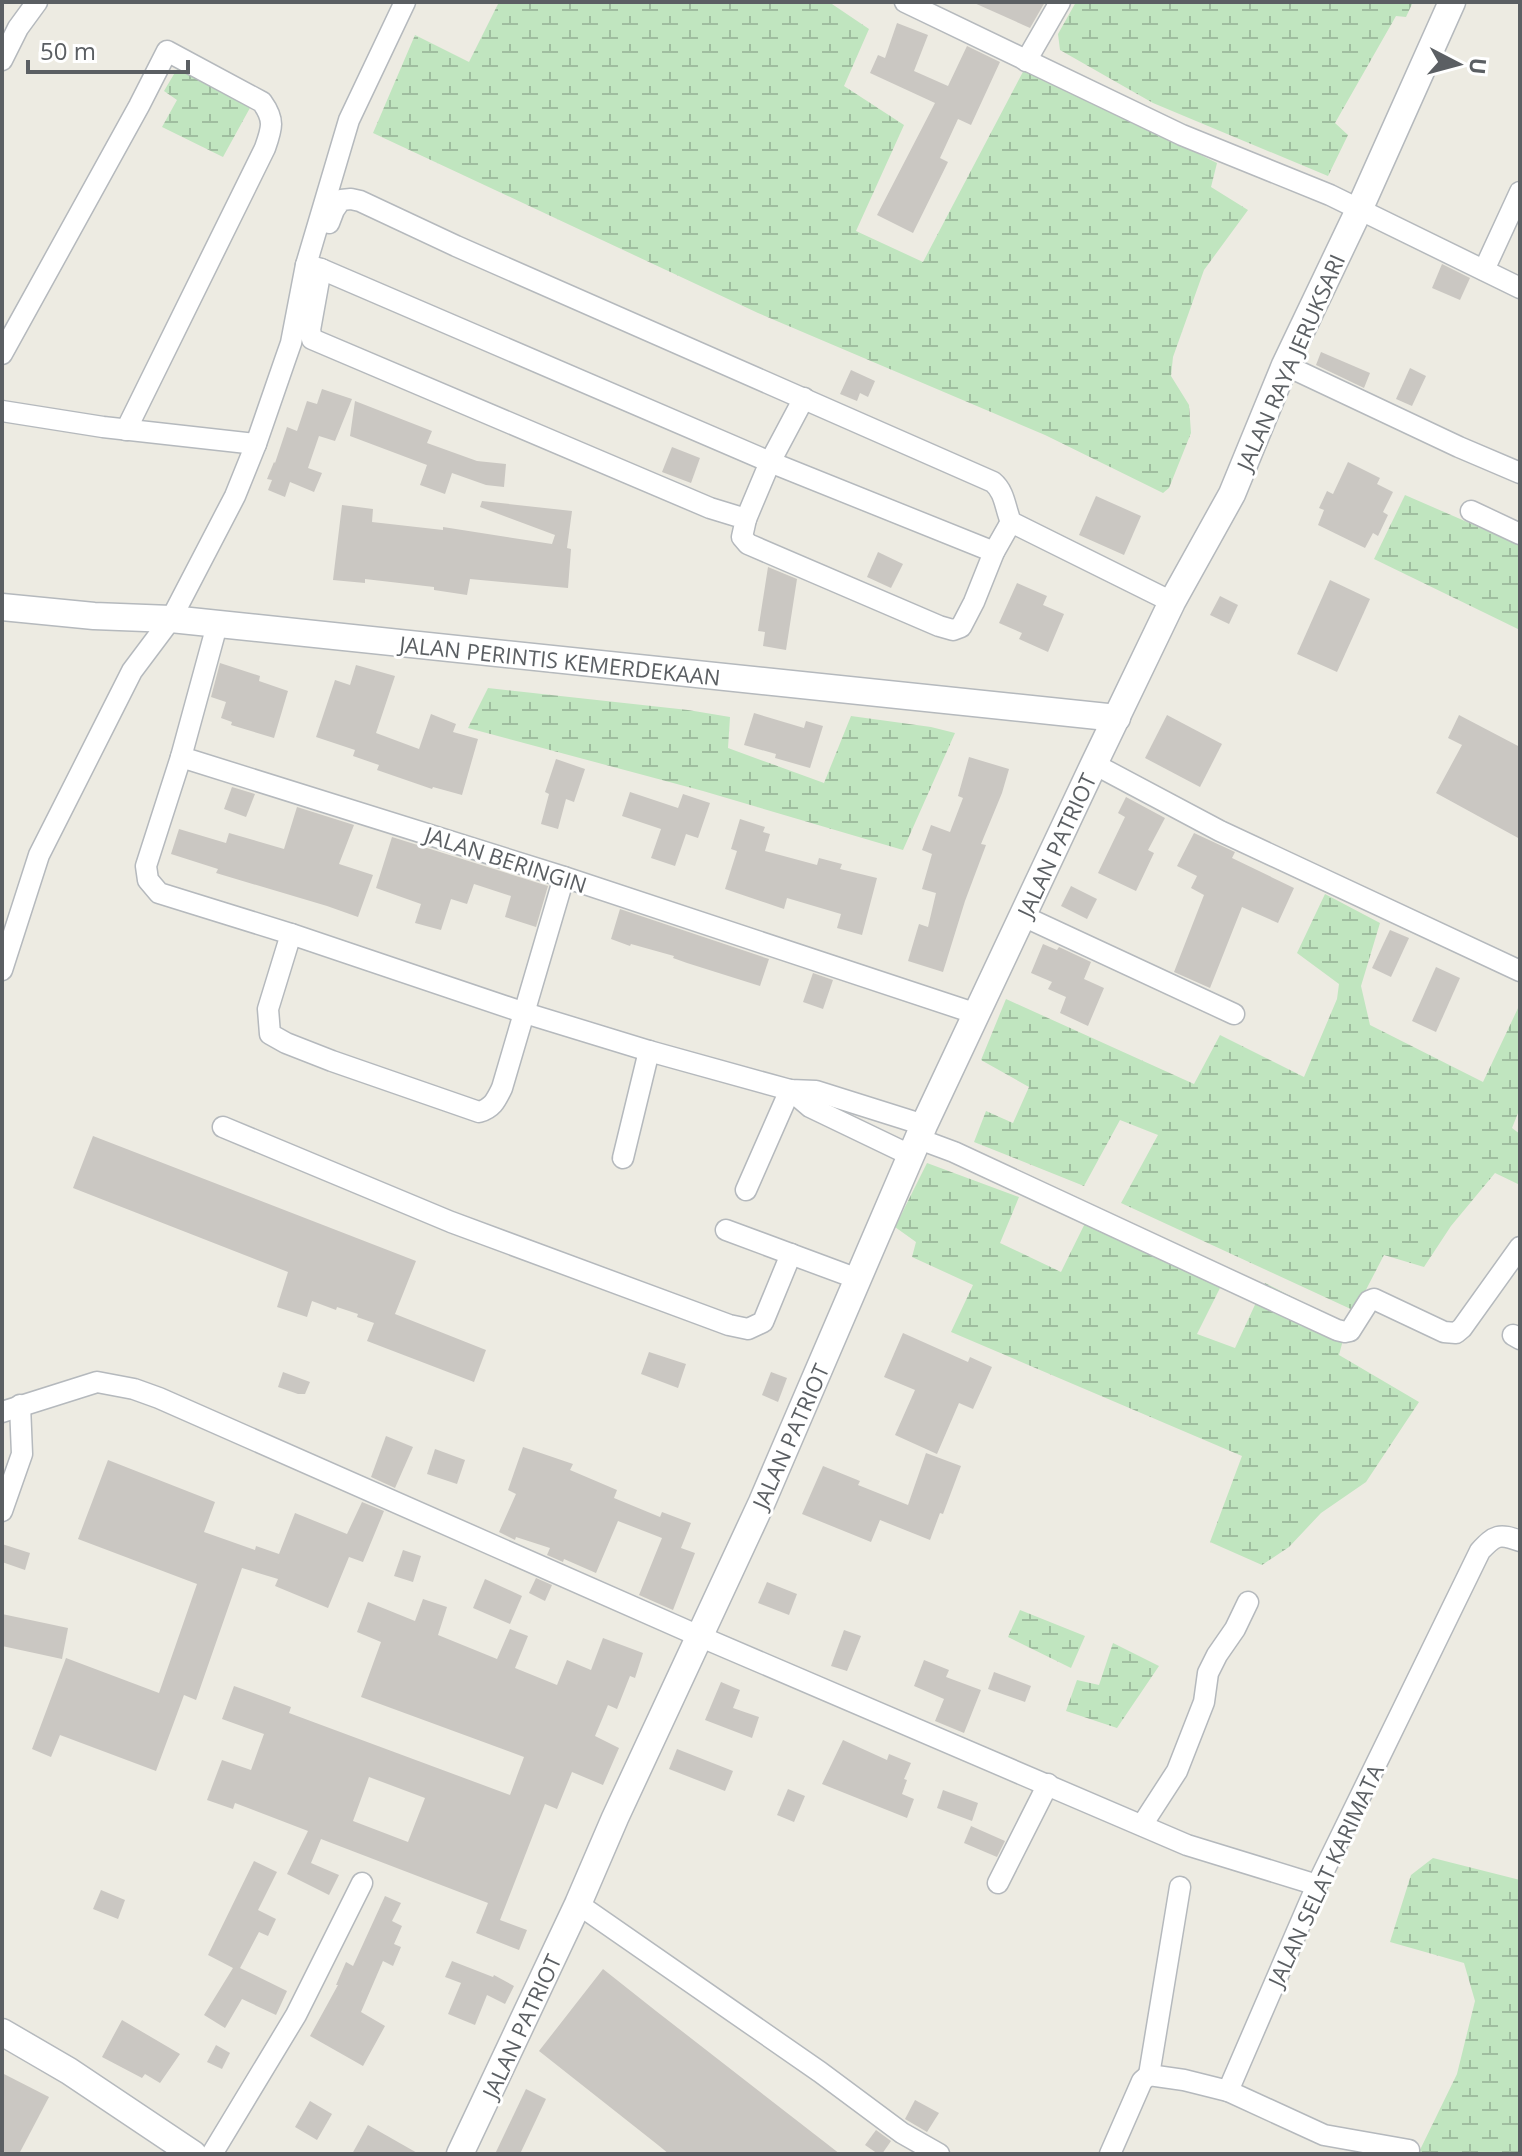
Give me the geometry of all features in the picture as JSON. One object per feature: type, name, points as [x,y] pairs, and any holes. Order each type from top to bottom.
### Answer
[{"type":"street","points":[[2,60],[10,24],[37,2]]},
{"type":"street","points":[[405,2],[349,120],[314,267],[312,339],[710,508],[746,519]]},
{"type":"street","points":[[905,2],[1182,135],[1330,195],[1520,288]]},
{"type":"street","points":[[1026,61],[1060,2]]},
{"type":"street","name":"JALAN RAYA JERUKSARI","points":[[1117,718],[1172,602],[1232,494],[1354,207],[1452,2]]},
{"type":"street","points":[[2,354],[167,51],[262,102],[271,117],[271,131],[265,148],[126,430]]},
{"type":"street","points":[[1484,270],[1520,192]]},
{"type":"street","points":[[2,970],[39,855],[132,671],[171,619],[235,496],[256,444],[337,203],[345,198],[360,201],[993,482],[1004,495],[1011,522],[1172,602]]},
{"type":"street","points":[[314,267],[770,462],[994,552]]},
{"type":"street","points":[[1285,365],[1520,473]]},
{"type":"street","points":[[804,398],[770,462],[746,519],[742,537],[748,544],[950,629],[958,629],[967,618],[994,552],[1011,522]]},
{"type":"street","points":[[2,411],[126,430],[256,444]]},
{"type":"street","points":[[1471,511],[1520,534]]},
{"type":"street","name":"JALAN PERINTIS KEMERDEKAAN","points":[[2,607],[94,616],[171,619],[1117,718]]},
{"type":"street","points":[[217,625],[181,757],[146,866],[148,880],[159,893],[649,1051],[790,1090],[816,1091],[1337,1330],[1350,1331],[1369,1301],[1374,1299],[1444,1332],[1456,1333],[1520,1247]]},
{"type":"street","name":"JALAN PATRIOT","points":[[460,2154],[762,1502],[852,1277],[918,1139],[968,1011],[1023,916],[1117,718]]},
{"type":"street","name":"JALAN BERINGIN","points":[[181,757],[564,877],[968,1011]]},
{"type":"street","points":[[1094,764],[1220,831],[1520,971]]},
{"type":"street","points":[[291,934],[268,1009],[270,1034],[332,1061],[479,1112],[494,1104],[502,1088],[564,877]]},
{"type":"street","points":[[1023,916],[1234,1014]]},
{"type":"street","points":[[623,1158],[649,1051]]},
{"type":"street","points":[[790,1090],[810,1107],[918,1139]]},
{"type":"street","points":[[746,1190],[790,1090]]},
{"type":"street","points":[[223,1127],[465,1227],[715,1320],[748,1329],[763,1322],[791,1254]]},
{"type":"street","points":[[726,1230],[852,1277]]},
{"type":"street","points":[[2,1511],[22,1454],[11,1408],[97,1382],[146,1394],[1187,1845],[1317,1885]]},
{"type":"street","name":"JALAN SELAT KARIMATA","points":[[1228,2091],[1317,1885],[1480,1551],[1492,1538],[1504,1536],[1520,1541]]},
{"type":"street","points":[[1142,1825],[1177,1771],[1204,1702],[1208,1673],[1248,1602]]},
{"type":"street","points":[[998,1883],[1048,1784]]},
{"type":"street","points":[[212,2154],[296,2015],[362,1883]]},
{"type":"street","points":[[1110,2154],[1142,2081],[1149,2075],[1180,1887]]},
{"type":"street","points":[[578,1904],[820,2072],[902,2133],[939,2154]]},
{"type":"street","points":[[2,2032],[69,2071],[193,2154]]},
{"type":"street","points":[[1149,2075],[1228,2091],[1324,2135],[1409,2150]]},
{"type":"green space","points":[[499,2],[829,2],[869,29],[844,86],[904,125],[856,231],[923,262],[1025,68],[1217,163],[1211,187],[1248,210],[1204,270],[1173,357],[1171,376],[1189,405],[1191,433],[1169,488],[1163,493],[1045,435],[758,313],[373,133],[415,35],[469,62]]},
{"type":"green space","points":[[1076,2],[1413,2],[1406,17],[1396,16],[1335,123],[1348,135],[1328,176],[1153,103],[1060,50],[1058,34]]},
{"type":"green space","points":[[180,64],[251,106],[223,157],[162,127],[177,100],[164,91]]},
{"type":"green space","points":[[1405,495],[1520,545],[1520,630],[1374,559]]},
{"type":"green space","points":[[488,688],[730,717],[728,748],[824,783],[851,716],[955,733],[903,850],[703,791],[468,728]]},
{"type":"green space","points":[[1325,894],[1380,923],[1361,986],[1370,1025],[1483,1082],[1520,1004],[1520,1108],[1512,1128],[1520,1134],[1520,1185],[1495,1173],[1451,1226],[1424,1267],[1384,1255],[1355,1311],[1121,1203],[1158,1135],[1120,1120],[1084,1186],[974,1142],[986,1111],[1013,1123],[1029,1087],[981,1060],[1006,999],[1194,1084],[1220,1035],[1304,1077],[1337,999],[1339,984],[1297,953]]},
{"type":"green space","points":[[927,1163],[1019,1197],[1000,1243],[1061,1272],[1092,1209],[1229,1270],[1197,1334],[1235,1348],[1265,1283],[1347,1325],[1339,1355],[1419,1402],[1366,1482],[1321,1513],[1289,1547],[1262,1565],[1210,1542],[1242,1456],[951,1332],[973,1285],[912,1257],[916,1242],[895,1227]]},
{"type":"green space","points":[[1020,1610],[1085,1636],[1071,1668],[1008,1637]]},
{"type":"green space","points":[[1113,1643],[1159,1666],[1117,1728],[1066,1711],[1077,1680],[1099,1685]]},
{"type":"green space","points":[[1433,1858],[1520,1880],[1520,2154],[1418,2154],[1457,2074],[1475,2001],[1464,1963],[1390,1942],[1411,1875]]},
{"type":"building","points":[[972,2],[1045,2],[1030,28]]},
{"type":"building","points":[[897,23],[928,35],[914,71],[948,86],[967,46],[1000,62],[971,125],[958,119],[940,158],[948,162],[913,233],[877,215],[935,103],[870,73],[878,55],[885,58]]},
{"type":"building","points":[[1442,264],[1470,278],[1460,300],[1432,288]]},
{"type":"building","points":[[1321,352],[1370,373],[1364,388],[1316,365]]},
{"type":"building","points":[[1410,368],[1426,376],[1412,406],[1396,399]]},
{"type":"building","points":[[851,370],[875,381],[868,397],[860,393],[857,401],[840,394]]},
{"type":"building","points":[[322,389],[352,399],[335,441],[319,436],[308,468],[322,473],[314,492],[290,482],[285,497],[268,490],[272,480],[267,479],[287,427],[297,431],[307,401],[317,404]]},
{"type":"building","points":[[355,401],[432,431],[427,443],[477,461],[506,464],[504,487],[486,485],[452,473],[445,494],[420,485],[427,465],[350,436]]},
{"type":"building","points":[[672,447],[700,458],[691,483],[662,472]]},
{"type":"building","points":[[1348,462],[1380,478],[1377,484],[1393,492],[1383,512],[1388,515],[1378,536],[1373,533],[1365,548],[1318,525],[1324,510],[1319,508],[1327,491],[1333,494]]},
{"type":"building","points":[[1096,496],[1141,516],[1124,555],[1079,535]]},
{"type":"building","points":[[482,501],[572,511],[567,548],[571,549],[568,588],[470,579],[467,595],[434,590],[434,587],[365,579],[365,583],[333,580],[342,505],[373,509],[372,522],[443,530],[443,527],[552,544],[555,535],[480,507]]},
{"type":"building","points":[[878,552],[903,564],[891,588],[867,577]]},
{"type":"building","points":[[768,567],[797,579],[786,650],[763,646],[765,632],[758,631]]},
{"type":"building","points":[[1330,580],[1370,599],[1337,672],[1297,654]]},
{"type":"building","points":[[1017,583],[1047,596],[1043,605],[1064,614],[1048,652],[1019,639],[1022,633],[999,623]]},
{"type":"building","points":[[1220,596],[1238,605],[1229,624],[1210,615]]},
{"type":"building","points":[[220,663],[260,676],[259,681],[288,691],[274,738],[231,725],[232,722],[221,718],[226,702],[211,697]]},
{"type":"building","points":[[356,665],[395,676],[376,733],[419,749],[431,714],[456,724],[453,732],[478,739],[462,795],[432,789],[377,770],[379,765],[353,756],[355,750],[316,737],[335,680],[350,685]]},
{"type":"building","points":[[754,713],[804,728],[806,721],[823,726],[810,768],[744,745]]},
{"type":"building","points":[[1167,715],[1222,744],[1200,787],[1145,758]]},
{"type":"building","points":[[1459,715],[1520,747],[1520,839],[1436,793],[1462,745],[1448,738]]},
{"type":"building","points":[[969,757],[1009,769],[981,844],[986,845],[943,972],[908,961],[919,924],[928,927],[936,893],[922,889],[932,854],[922,850],[931,825],[950,832],[963,798],[958,796]]},
{"type":"building","points":[[556,759],[585,769],[574,802],[566,799],[558,829],[541,824],[549,794],[545,792]]},
{"type":"building","points":[[232,787],[255,794],[246,817],[224,809]]},
{"type":"building","points":[[630,792],[678,808],[683,794],[710,803],[698,838],[686,834],[675,866],[651,858],[661,829],[622,816]]},
{"type":"building","points":[[1126,797],[1165,818],[1148,850],[1154,853],[1136,891],[1098,873],[1125,817],[1118,813]]},
{"type":"building","points":[[297,807],[354,825],[339,864],[373,875],[358,917],[216,873],[218,869],[171,854],[179,829],[226,843],[229,833],[284,849]]},
{"type":"building","points":[[740,819],[765,827],[763,832],[770,834],[765,851],[817,865],[819,858],[842,864],[840,869],[877,878],[862,935],[837,928],[841,914],[787,898],[784,909],[725,889],[737,851],[731,849]]},
{"type":"building","points":[[1194,833],[1235,852],[1232,858],[1294,888],[1278,923],[1242,907],[1210,988],[1174,972],[1204,895],[1191,888],[1197,876],[1177,866]]},
{"type":"building","points":[[392,837],[548,886],[536,927],[505,917],[511,896],[474,884],[467,904],[451,899],[441,930],[415,923],[421,904],[376,888]]},
{"type":"building","points":[[1071,886],[1097,899],[1087,919],[1061,906]]},
{"type":"building","points":[[620,909],[769,959],[760,986],[674,956],[611,939]]},
{"type":"building","points":[[1390,930],[1409,938],[1391,977],[1372,968]]},
{"type":"building","points":[[1043,944],[1057,950],[1059,947],[1091,962],[1084,979],[1104,988],[1088,1026],[1060,1013],[1066,997],[1048,989],[1052,982],[1031,973]]},
{"type":"building","points":[[1436,967],[1460,978],[1436,1032],[1412,1021]]},
{"type":"building","points":[[813,973],[833,980],[823,1009],[803,1002]]},
{"type":"building","points":[[93,1136],[416,1261],[395,1314],[486,1350],[474,1382],[367,1341],[374,1323],[357,1317],[358,1314],[312,1301],[307,1317],[277,1307],[288,1272],[73,1188]]},
{"type":"building","points":[[903,1333],[968,1362],[970,1357],[992,1367],[973,1409],[959,1403],[937,1454],[895,1435],[915,1390],[884,1377]]},
{"type":"building","points":[[649,1352],[686,1364],[678,1388],[641,1374]]},
{"type":"building","points":[[283,1372],[310,1382],[305,1394],[278,1387]]},
{"type":"building","points":[[771,1372],[787,1378],[778,1402],[762,1395]]},
{"type":"building","points":[[386,1436],[413,1447],[395,1488],[371,1477]]},
{"type":"building","points":[[523,1447],[573,1464],[570,1470],[617,1490],[614,1498],[660,1517],[662,1512],[691,1523],[681,1548],[695,1553],[673,1610],[639,1595],[662,1538],[618,1521],[596,1573],[547,1555],[550,1548],[516,1537],[515,1540],[499,1532],[516,1494],[508,1490]]},
{"type":"building","points":[[435,1449],[465,1460],[457,1484],[427,1474]]},
{"type":"building","points":[[926,1453],[961,1466],[930,1540],[880,1520],[871,1542],[802,1514],[823,1466],[860,1481],[858,1485],[908,1505]]},
{"type":"building","points":[[108,1460],[215,1502],[204,1532],[255,1550],[256,1546],[279,1554],[295,1513],[347,1534],[362,1502],[384,1511],[363,1562],[349,1557],[328,1608],[275,1586],[278,1579],[242,1568],[196,1700],[184,1695],[156,1771],[60,1735],[51,1757],[32,1749],[66,1658],[159,1693],[197,1584],[78,1539]]},
{"type":"building","points":[[2,1544],[30,1553],[25,1570],[2,1562]]},
{"type":"building","points":[[403,1550],[421,1556],[413,1582],[394,1576]]},
{"type":"building","points":[[536,1578],[552,1585],[545,1601],[529,1593]]},
{"type":"building","points":[[485,1579],[522,1596],[510,1624],[473,1608]]},
{"type":"building","points":[[767,1582],[797,1594],[789,1615],[758,1603]]},
{"type":"building","points":[[423,1599],[447,1607],[438,1635],[497,1659],[510,1629],[528,1636],[515,1668],[557,1685],[567,1660],[591,1670],[603,1638],[643,1653],[635,1678],[630,1676],[617,1709],[608,1705],[595,1736],[619,1748],[603,1785],[572,1772],[557,1809],[545,1804],[500,1920],[527,1930],[519,1950],[476,1933],[488,1903],[321,1839],[311,1863],[339,1875],[329,1895],[287,1874],[308,1831],[235,1803],[233,1809],[207,1800],[222,1760],[251,1770],[264,1734],[222,1719],[234,1686],[291,1707],[289,1713],[510,1795],[524,1757],[361,1697],[381,1642],[357,1632],[368,1602],[415,1621]],"holes":[[[369,1777],[425,1798],[408,1842],[353,1821]]]},
{"type":"building","points":[[2,1614],[68,1628],[62,1659],[2,1646]]},
{"type":"building","points":[[844,1630],[861,1636],[847,1671],[831,1666]]},
{"type":"building","points":[[924,1660],[949,1670],[946,1677],[981,1690],[964,1733],[935,1721],[944,1699],[914,1686]]},
{"type":"building","points":[[994,1672],[1031,1686],[1025,1702],[988,1689]]},
{"type":"building","points":[[721,1682],[740,1690],[733,1708],[759,1717],[752,1738],[705,1720]]},
{"type":"building","points":[[843,1740],[887,1760],[889,1754],[911,1763],[902,1794],[914,1799],[907,1818],[822,1784]]},
{"type":"building","points":[[677,1749],[733,1771],[725,1791],[669,1769]]},
{"type":"building","points":[[788,1789],[805,1796],[794,1822],[777,1815]]},
{"type":"building","points":[[943,1790],[978,1803],[972,1821],[937,1808]]},
{"type":"building","points":[[971,1826],[1005,1841],[997,1857],[964,1843]]},
{"type":"building","points":[[254,1861],[277,1872],[258,1910],[276,1919],[268,1936],[259,1932],[240,1968],[287,1991],[276,2015],[242,1999],[225,2028],[204,2015],[233,1968],[208,1955]]},
{"type":"building","points":[[101,1890],[125,1900],[118,1919],[93,1909]]},
{"type":"building","points":[[385,1896],[401,1903],[392,1921],[402,1926],[394,1944],[401,1947],[393,1966],[383,1961],[361,2012],[385,2026],[363,2066],[310,2036],[338,1985],[346,1962],[353,1966]]},
{"type":"building","points":[[452,1961],[494,1975],[514,1986],[505,2004],[487,1995],[475,2025],[448,2014],[461,1983],[445,1977]]},
{"type":"building","points":[[603,1969],[840,2154],[669,2154],[539,2051]]},
{"type":"building","points":[[122,2020],[180,2054],[160,2083],[145,2074],[142,2078],[102,2057]]},
{"type":"building","points":[[216,2045],[230,2053],[222,2069],[207,2062]]},
{"type":"building","points":[[2,2073],[49,2097],[19,2154],[2,2154]]},
{"type":"building","points":[[526,2089],[546,2099],[520,2154],[495,2154]]},
{"type":"building","points":[[915,2100],[939,2113],[927,2132],[905,2119]]},
{"type":"building","points":[[310,2101],[332,2114],[317,2140],[295,2127]]},
{"type":"building","points":[[368,2125],[419,2154],[352,2154]]},
{"type":"building","points":[[876,2130],[891,2141],[882,2154],[865,2145]]}]
